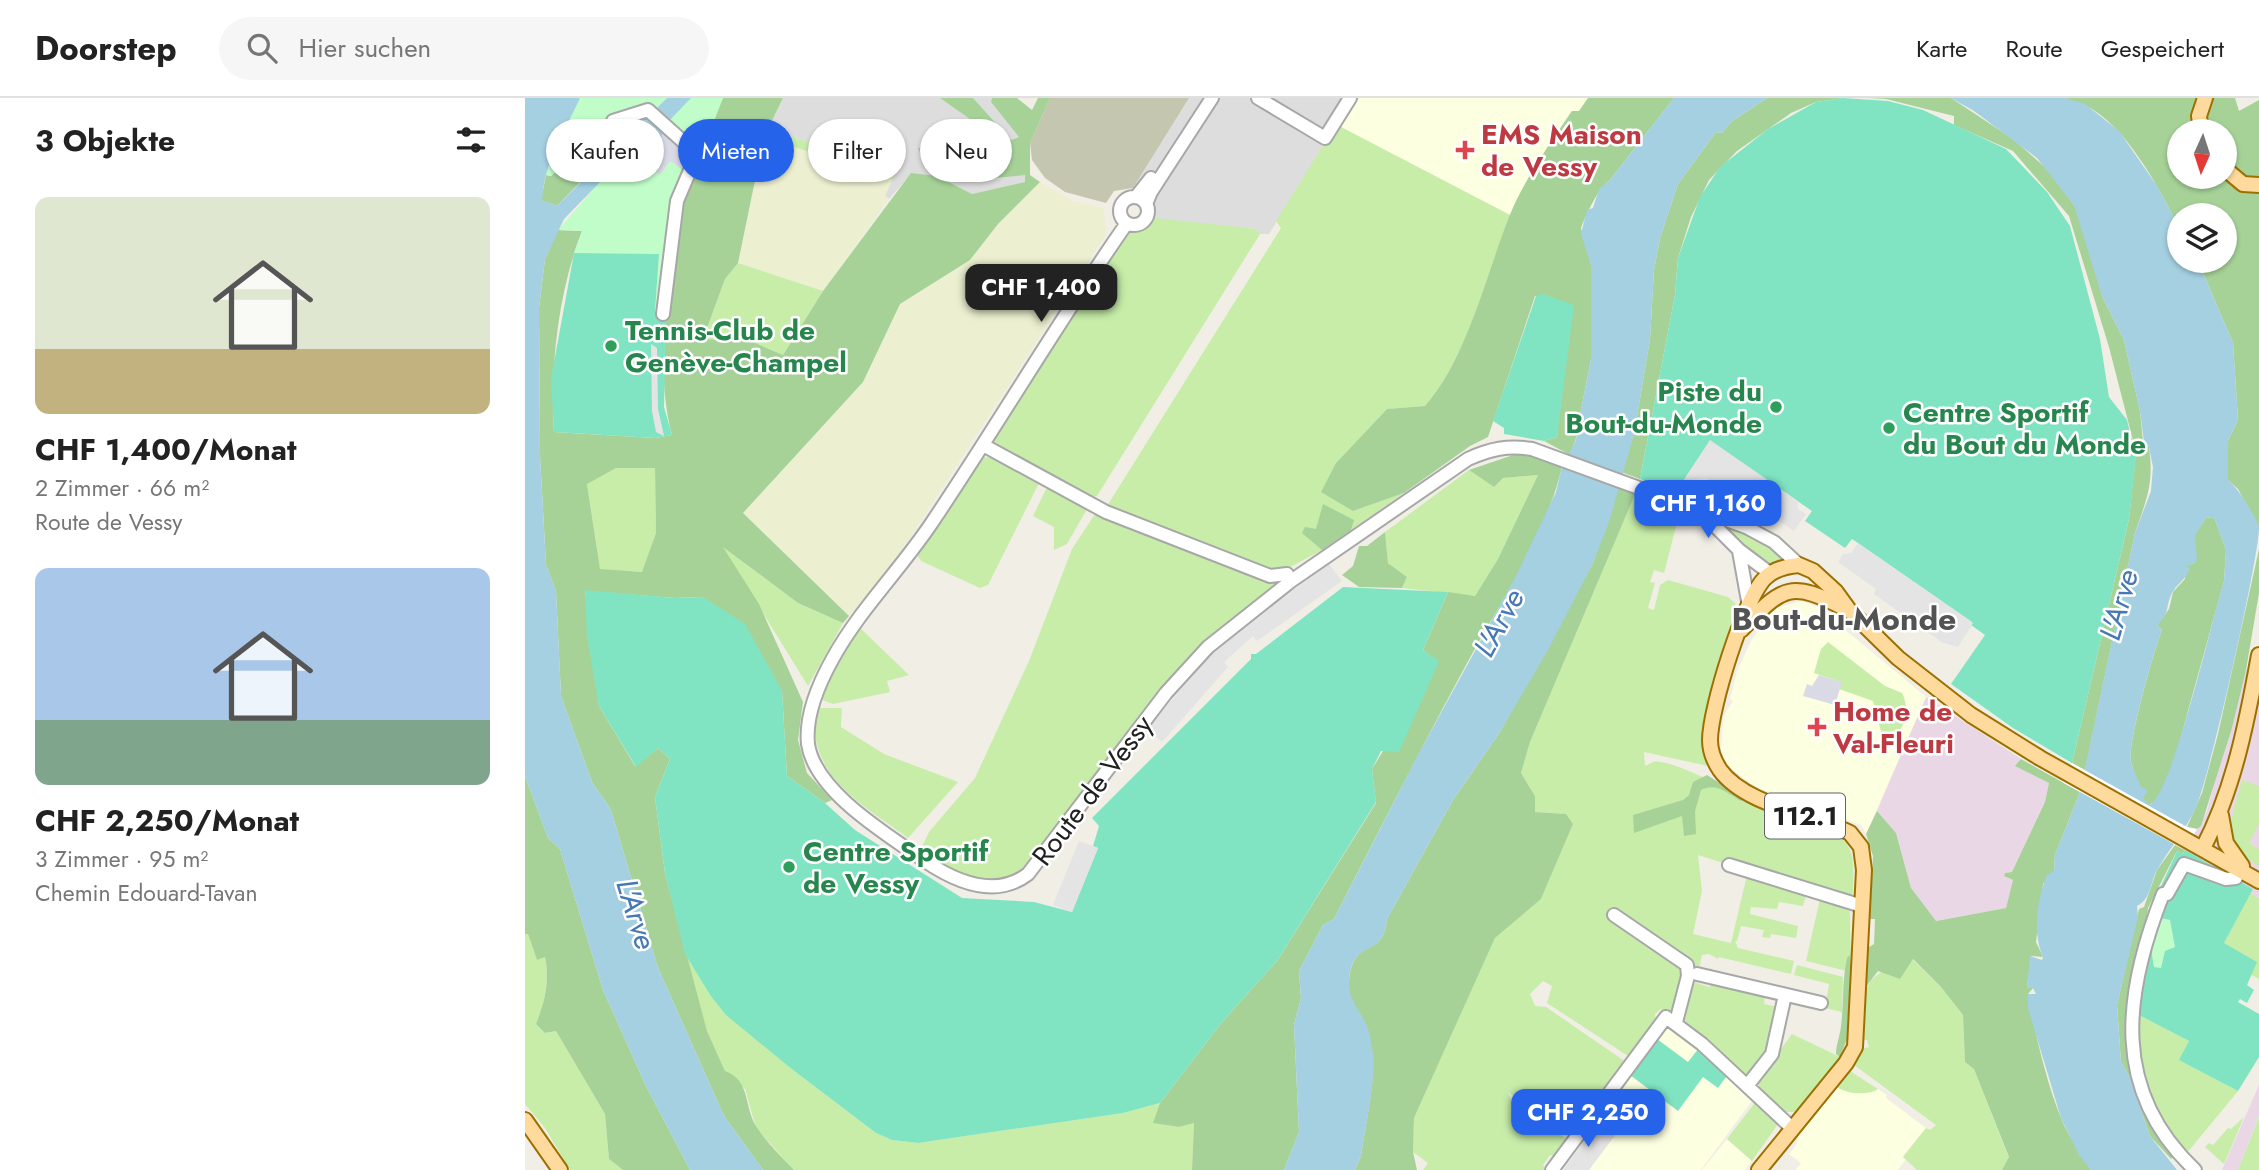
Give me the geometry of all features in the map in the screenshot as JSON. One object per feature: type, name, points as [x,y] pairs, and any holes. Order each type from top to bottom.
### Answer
[{"type":"main road","points":[[2199,119],[2205,98]]},
{"type":"main road","points":[[2237,179],[2243,184],[2259,185]]},
{"type":"main road","points":[[1793,590],[1799,565]]},
{"type":"main road","points":[[1771,574],[1799,565],[1813,571],[1898,658],[1963,709],[2066,773],[2257,880]]},
{"type":"main road","points":[[1771,574],[1793,590],[1817,594],[1849,610]]},
{"type":"main road","name":"112.1","points":[[1759,1170],[1846,1063],[1855,1046],[1863,855],[1850,833],[1753,795],[1728,779],[1716,764],[1711,747],[1712,724],[1748,601],[1771,574]]},
{"type":"main road","name":"112.1","points":[[1741,630],[1770,599],[1793,590]]},
{"type":"main road","points":[[2197,844],[2221,813],[2239,749],[2254,710],[2259,655]]},
{"type":"main road","points":[[2239,749],[2259,726]]},
{"type":"main road","points":[[2221,813],[2229,849],[2237,862],[2257,880]]},
{"type":"main road","points":[[525,1120],[560,1170]]},
{"type":"street","points":[[1141,201],[1202,98]]},
{"type":"street","points":[[1141,201],[1147,214],[1144,220],[1137,224],[1127,223],[1120,215],[1121,205],[1126,199],[1141,201],[1151,192],[1212,98]]},
{"type":"street","points":[[1258,98],[1325,138],[1350,98]]},
{"type":"street","points":[[618,119],[643,109],[658,119]]},
{"type":"street","points":[[663,314],[677,201],[697,154],[664,124]]},
{"type":"street","name":"Route de Vessy","points":[[1127,223],[909,558],[854,625],[833,658],[814,702],[808,741],[819,773],[867,818],[946,874],[972,884],[992,887],[1013,883],[1028,874],[1166,693],[1208,647],[1237,622],[1332,552],[1468,459],[1504,447],[1543,452],[1699,510]]},
{"type":"street","points":[[983,444],[1095,507],[1270,576],[1287,574]]},
{"type":"street","points":[[1699,510],[1738,550],[1771,574]]},
{"type":"street","points":[[1699,510],[1747,527],[1774,542],[1799,565]]},
{"type":"street","points":[[1738,550],[1748,601]]},
{"type":"street","points":[[2195,1170],[2167,1139],[2145,1099],[2133,1039],[2134,987],[2142,949],[2160,901],[2184,864],[2227,879],[2236,878]]},
{"type":"street","points":[[1729,865],[1861,906]]},
{"type":"street","points":[[1614,915],[1687,965],[1688,976],[1676,1022]]},
{"type":"street","points":[[1697,974],[1821,1003]]},
{"type":"street","points":[[1747,1086],[1772,1054],[1785,995]]},
{"type":"street","points":[[1552,1170],[1666,1017],[1676,1022],[1792,1128]]},
{"type":"shaded area","points":[[783,98],[940,98],[970,118],[920,119],[920,175],[911,174],[906,180],[906,119],[808,119],[808,142],[794,137],[794,119],[773,119]]},
{"type":"shaded area","points":[[973,98],[992,98],[991,102],[1005,119],[992,119]]},
{"type":"shaded area","points":[[1050,98],[1189,98],[1133,188],[1114,191],[1106,203],[1065,192],[1045,178],[1032,160],[1030,143]]},
{"type":"shaded area","points":[[1189,98],[1359,98],[1333,138],[1327,139],[1269,234],[1260,234],[1257,229],[1150,219],[1152,204],[1133,188]]},
{"type":"shaded area","name":"EMS Maison de Vessy","points":[[1359,98],[1588,98],[1579,111],[1571,111],[1531,173],[1510,215],[1341,127]]},
{"type":"shaded area","points":[[1012,127],[1020,137],[1012,140]]},
{"type":"shaded area","points":[[664,128],[678,139],[678,166],[670,161],[664,169]]},
{"type":"shaded area","points":[[794,147],[808,151],[808,182],[892,182],[885,196],[889,199],[823,291],[738,263],[755,182],[794,182]]},
{"type":"shaded area","points":[[1025,174],[1025,182],[972,194],[949,182],[1012,182],[1012,176]]},
{"type":"shaded area","points":[[891,182],[904,182],[889,199],[885,196]]},
{"type":"shaded area","points":[[1040,182],[1073,201],[1104,208],[1106,234],[898,556],[849,616],[742,513],[863,382],[900,304],[970,260],[998,224]]},
{"type":"shaded area","points":[[651,344],[657,348],[658,409],[664,436],[656,432],[652,411]]},
{"type":"shaded area","points":[[1710,440],[1798,501],[1798,509],[1806,514],[1794,531],[1748,500],[1738,500],[1706,478],[1683,481]]},
{"type":"shaded area","points":[[1858,543],[1973,623],[1958,647],[1943,643],[1874,594],[1876,589],[1838,562],[1843,554],[1851,553]]},
{"type":"shaded area","points":[[1329,564],[1342,581],[1257,641],[1253,636],[1224,662],[1228,667],[1162,742],[1147,729],[1210,655],[1237,631]]},
{"type":"shaded area","name":"Home de Val-Fleuri","points":[[1801,601],[1818,607],[1926,697],[1866,834],[1861,825],[1755,787],[1727,765],[1721,751],[1723,717],[1733,701],[1730,699],[1737,671],[1752,639],[1774,609]]},
{"type":"shaded area","points":[[2246,670],[2259,678],[2259,898],[2250,893],[2253,889],[2185,850],[2207,811]]},
{"type":"shaded area","points":[[1819,675],[1842,682],[1835,705],[1803,696],[1807,684],[1812,686]]},
{"type":"shaded area","points":[[1926,697],[2021,759],[2016,766],[2049,783],[2045,802],[2012,872],[2005,873],[2004,876],[2013,880],[2006,908],[1935,921],[1911,888],[1896,833],[1877,811]]},
{"type":"shaded area","points":[[1079,841],[1098,848],[1072,912],[1053,905]]},
{"type":"shaded area","points":[[1668,1020],[1754,1098],[1701,1170],[1563,1170],[1605,1114],[1601,1110]]},
{"type":"shaded area","points":[[1850,1071],[1887,1095],[1886,1098],[1926,1128],[1903,1156],[1906,1159],[1898,1170],[1796,1170],[1801,1163],[1789,1154],[1797,1144],[1797,1137]]},
{"type":"shaded area","points":[[2259,1085],[2259,1116],[2238,1170],[2222,1170]]},
{"type":"shaded area","points":[[1605,1113],[1622,1126],[1589,1170],[1563,1170]]},
{"type":"shaded area","points":[[1727,1139],[1752,1161],[1745,1170],[1702,1170]]},
{"type":"green space","points":[[580,98],[723,98],[715,119],[678,119],[678,182],[690,182],[685,196],[666,312],[655,311],[659,254],[574,253],[582,231],[558,230],[597,185],[593,182],[664,182],[664,119],[568,119]]},
{"type":"green space","points":[[723,98],[783,98],[773,119],[713,119]]},
{"type":"green space","points":[[940,98],[973,98],[992,119],[970,119]]},
{"type":"green space","points":[[992,98],[1017,98],[1032,110],[1038,98],[1050,98],[1030,143],[1030,175],[1040,182],[998,224],[970,260],[900,304],[863,382],[743,513],[849,616],[843,623],[798,603],[723,547],[759,604],[803,702],[798,740],[807,773],[832,800],[825,803],[787,776],[782,691],[703,597],[675,598],[585,591],[599,706],[635,766],[658,748],[670,759],[655,797],[665,873],[707,1031],[725,1071],[734,1076],[743,1088],[758,1129],[794,1170],[763,1170],[724,1116],[658,968],[611,810],[592,782],[561,696],[556,591],[546,565],[540,455],[539,308],[545,259],[558,230],[582,231],[567,279],[557,330],[553,381],[554,432],[655,438],[672,435],[665,397],[663,355],[672,263],[691,182],[755,182],[738,263],[725,279],[703,339],[753,342],[783,355],[823,291],[911,173],[920,174],[920,182],[949,182],[972,194],[1025,182],[1025,175],[1012,176],[1012,140],[1019,137],[1012,128],[1012,119],[1005,119],[991,102]],"holes":[[[616,468],[655,468],[656,533],[642,572],[600,569],[587,484]]]},
{"type":"green space","points":[[1588,98],[1674,98],[1600,190],[1581,228],[1591,265],[1593,285],[1591,359],[1580,415],[1582,421],[1570,455],[1544,441],[1557,437],[1560,398],[1551,297],[1535,296],[1488,437],[1470,446],[1404,493],[1353,511],[1321,492],[1336,463],[1387,409],[1425,406],[1440,387],[1464,341],[1509,217],[1522,189],[1572,111],[1579,111]]},
{"type":"green space","points":[[1767,98],[1844,98],[1816,102],[1791,113],[1737,151],[1709,180],[1691,217],[1678,258],[1675,295],[1640,479],[1621,472],[1634,434],[1650,339],[1654,270],[1660,238],[1678,184],[1716,132],[1722,133],[1731,122]]},
{"type":"green space","name":"Centre Sportif du Bout du Monde","points":[[1843,98],[1888,101],[1923,110],[2006,149],[2047,192],[2070,226],[2100,339],[2109,397],[2127,420],[2136,457],[2129,519],[2072,763],[2013,728],[1951,684],[1985,635],[1971,625],[1972,622],[1852,539],[1845,548],[1805,521],[1812,511],[1710,441],[1676,492],[1640,479],[1675,295],[1678,258],[1700,197],[1720,167],[1768,129],[1816,102]]},
{"type":"green space","points":[[1867,98],[1951,98],[2013,139],[2046,168],[2074,205],[2084,228],[2102,296],[2124,340],[2140,411],[2143,442],[2149,447],[2150,481],[2135,533],[2085,770],[2072,763],[2129,519],[2136,452],[2109,347],[2069,216],[2013,151],[1954,125],[1954,116],[1886,99]]},
{"type":"green space","points":[[2065,98],[2235,98],[2239,111],[2259,100],[2259,528],[2238,489],[2228,480],[2228,441],[2238,420],[2233,343],[2203,273],[2237,273],[2237,203],[2167,203],[2167,205],[2128,142],[2100,115],[2083,104]]},
{"type":"green space","points":[[1341,127],[1510,215],[1475,315],[1439,387],[1425,406],[1387,409],[1336,463],[1353,511],[1404,493],[1322,550],[1279,573],[1118,513],[1107,506],[1281,228],[1276,221],[1327,139],[1333,138]]},
{"type":"green space","points":[[794,137],[808,142],[808,151],[794,147]]},
{"type":"green space","points":[[546,175],[546,182],[580,182],[557,206],[541,200]]},
{"type":"green space","points":[[1155,218],[1257,229],[1260,234],[1097,496],[1090,498],[998,450],[994,443],[995,435],[1125,234]]},
{"type":"green space","name":"Tennis-Club de Genève-Champel","points":[[574,253],[659,254],[655,311],[666,312],[664,407],[672,435],[655,438],[554,432],[551,379]]},
{"type":"green space","points":[[738,263],[823,291],[783,355],[753,342],[703,339],[725,279]]},
{"type":"green space","points":[[1543,294],[1574,305],[1557,437],[1544,441],[1504,434],[1504,428],[1493,421],[1536,296]]},
{"type":"green space","points":[[1516,454],[1540,458],[1562,467],[1555,492],[1523,564],[1454,687],[1334,919],[1323,925],[1299,971],[1301,998],[1294,1025],[1299,1132],[1284,1170],[1192,1170],[1194,1123],[1179,1127],[1153,1123],[1160,1103],[1222,1022],[1277,961],[1376,803],[1372,769],[1438,661],[1423,650],[1448,592],[1475,596],[1498,559],[1538,475],[1503,478],[1494,487],[1469,470]]},
{"type":"green space","points":[[983,457],[994,458],[1039,483],[988,585],[980,588],[921,561],[917,555]]},
{"type":"green space","points":[[655,467],[656,533],[643,572],[600,570],[587,483],[616,468]]},
{"type":"green space","points":[[1469,470],[1494,487],[1503,478],[1538,475],[1498,559],[1475,596],[1402,588],[1407,577],[1388,563],[1385,532]]},
{"type":"green space","points":[[1047,487],[1087,509],[1067,544],[1054,550],[1054,527],[1033,516]]},
{"type":"green space","points":[[1618,487],[1636,492],[1530,742],[1521,773],[1535,796],[1535,812],[1566,814],[1573,824],[1541,899],[1495,938],[1414,1118],[1413,1152],[1417,1170],[1355,1170],[1361,1156],[1372,1088],[1373,1063],[1349,991],[1352,967],[1362,952],[1380,940],[1387,919],[1453,800],[1500,732],[1593,563]]},
{"type":"green space","points":[[1636,492],[1680,511],[1664,573],[1654,570],[1650,582],[1655,583],[1648,608],[1654,610],[1660,585],[1668,580],[1728,597],[1735,603],[1736,610],[1706,710],[1703,731],[1708,766],[1644,752],[1645,766],[1662,762],[1675,766],[1708,779],[1774,812],[1834,832],[1851,851],[1853,893],[1845,899],[1742,865],[1737,859],[1730,857],[1723,863],[1698,855],[1702,891],[1693,934],[1731,943],[1747,875],[1806,895],[1803,906],[1779,902],[1777,909],[1751,907],[1750,914],[1798,926],[1796,938],[1771,934],[1770,938],[1762,937],[1764,930],[1741,926],[1735,941],[1738,948],[1794,961],[1791,974],[1719,957],[1718,959],[1709,954],[1702,955],[1699,969],[1692,967],[1662,944],[1661,937],[1652,938],[1615,914],[1613,918],[1684,967],[1683,992],[1675,1011],[1671,1015],[1661,1009],[1655,1014],[1656,1023],[1628,1056],[1547,1003],[1552,986],[1543,981],[1530,994],[1535,1006],[1546,1007],[1626,1062],[1571,1138],[1508,1092],[1512,1102],[1569,1141],[1557,1157],[1550,1155],[1543,1165],[1546,1170],[1423,1170],[1428,1163],[1413,1152],[1414,1118],[1495,938],[1541,899],[1573,824],[1565,814],[1535,812],[1535,796],[1521,773],[1530,742]]},
{"type":"green space","points":[[1323,504],[1354,520],[1351,530],[1322,550],[1302,533],[1305,527],[1316,529]]},
{"type":"green space","points":[[1095,514],[1270,579],[1287,577],[1236,617],[1110,759],[1108,758],[1026,869],[997,880],[984,881],[959,874],[920,851],[929,832],[975,778],[1029,661],[1072,549]]},
{"type":"green space","points":[[2214,517],[2226,550],[2224,581],[2175,758],[2159,799],[2149,805],[2145,803],[2139,788],[2131,753],[2142,697],[2162,630],[2157,625],[2169,609],[2173,592],[2185,579],[2185,566],[2195,563],[2195,534],[2206,518]]},
{"type":"green space","points":[[1715,519],[1774,546],[1786,560],[1769,568],[1748,554]]},
{"type":"green space","points":[[1385,532],[1388,563],[1407,577],[1402,588],[1359,587],[1342,575],[1353,566],[1359,546],[1367,546]]},
{"type":"green space","points":[[721,545],[798,603],[843,623],[808,686]]},
{"type":"green space","points":[[2259,549],[2259,593],[2246,670],[2232,728],[2201,826],[2197,829],[2187,827],[2202,793],[2218,734]]},
{"type":"green space","name":"Centre Sportif de Vessy","points":[[1343,587],[1448,592],[1423,650],[1439,661],[1399,752],[1381,751],[1372,769],[1376,802],[1277,961],[1222,1022],[1160,1103],[1123,1113],[918,1143],[892,1140],[876,1133],[793,1070],[726,1015],[710,995],[685,954],[665,873],[655,797],[670,759],[658,748],[636,767],[599,706],[587,636],[585,590],[675,598],[703,597],[745,624],[782,691],[787,776],[825,803],[855,830],[962,898],[1034,902],[1072,912],[1098,848],[1093,846],[1099,826],[1092,818],[1251,659],[1251,654],[1256,654]]},
{"type":"green space","points":[[859,627],[909,675],[887,681],[890,692],[833,704],[820,699],[830,673]]},
{"type":"green space","points":[[1828,642],[1885,686],[1902,693],[1906,715],[1897,733],[1882,735],[1873,701],[1839,689],[1841,682],[1814,673],[1821,649]]},
{"type":"green space","points":[[820,708],[842,708],[841,727],[884,754],[958,782],[908,838],[850,795],[827,768],[819,752],[815,734],[815,720]]},
{"type":"green space","points":[[2021,759],[2080,792],[2055,855],[2054,871],[2043,884],[2036,942],[2043,957],[2031,956],[2027,988],[2033,988],[2028,994],[2041,1057],[2055,1103],[2067,1132],[2091,1170],[2002,1170],[2009,1157],[1974,1069],[1965,1062],[1963,1015],[1941,987],[1913,959],[1900,979],[1878,971],[1865,988],[1866,949],[1874,944],[1875,919],[1870,919],[1873,856],[1866,834],[1877,811],[1896,833],[1911,888],[1936,921],[2006,908],[2013,880],[2004,876],[2005,873],[2012,872],[2045,802],[2049,783],[2015,766]]},
{"type":"green space","points":[[1707,775],[1743,798],[1741,801],[1721,790],[1706,788],[1701,790],[1695,811],[1696,834],[1684,836],[1682,816],[1634,833],[1633,815],[1683,800],[1689,795],[1693,782]]},
{"type":"green space","points":[[525,776],[548,838],[560,849],[603,990],[646,1086],[690,1170],[623,1170],[609,1159],[605,1114],[556,1031],[545,1033],[536,1024],[544,999],[547,974],[545,957],[537,960],[528,934],[525,934]]},
{"type":"green space","points":[[2242,780],[2259,786],[2259,824],[2249,843],[2259,849],[2259,866],[2238,848],[2231,829]]},
{"type":"green space","points":[[2175,845],[2185,850],[2183,854],[2177,851],[2148,908],[2131,1050],[2175,1155],[2171,1159],[2150,1136],[2130,1078],[2121,1062],[2117,1005],[2139,909],[2144,907],[2157,870]]},
{"type":"green space","points":[[2185,850],[2253,889],[2224,943],[2257,962],[2247,985],[2254,990],[2247,1003],[2240,999],[2238,1002],[2259,1014],[2259,1057],[2238,1091],[2179,1060],[2189,1041],[2135,1013],[2134,969],[2143,928],[2177,851],[2183,854]],"holes":[[[2160,918],[2170,920],[2175,947],[2165,951],[2161,968],[2154,967],[2150,942]]]},
{"type":"green space","points":[[2250,893],[2259,898],[2259,979],[2250,974],[2224,943]]},
{"type":"green space","points":[[1820,899],[1850,911],[1851,972],[1806,961]]},
{"type":"green space","points":[[2159,918],[2170,920],[2176,947],[2162,961],[2161,968],[2154,967],[2150,942]]},
{"type":"green space","points":[[525,934],[528,934],[537,960],[545,956],[546,990],[536,1024],[545,1033],[556,1031],[605,1114],[609,1159],[623,1170],[570,1170],[545,1128],[525,1104]]},
{"type":"green space","points":[[685,954],[710,995],[793,1070],[876,1133],[892,1140],[918,1143],[1123,1113],[1160,1103],[1154,1123],[1179,1127],[1194,1123],[1192,1170],[794,1170],[756,1128],[745,1089],[725,1071],[707,1031]]},
{"type":"green space","points":[[1850,955],[1849,1034],[1840,1057],[1836,1051],[1841,1026],[1845,967]]},
{"type":"green space","points":[[1912,959],[1941,987],[1963,1015],[1965,1062],[1974,1069],[2009,1158],[2002,1170],[1917,1170],[1903,1157],[1926,1128],[1930,1130],[1936,1125],[1854,1065],[1862,1049],[1869,1047],[1867,1040],[1864,1040],[1864,1007],[1868,986],[1881,972]]},
{"type":"green space","points":[[1797,965],[1843,977],[1842,1012],[1825,1008],[1829,984],[1794,975]]},
{"type":"green space","points":[[1690,981],[1709,987],[1712,983],[1765,996],[1764,1004],[1778,1007],[1779,1013],[1773,1012],[1767,1053],[1743,1078],[1682,1018]]},
{"type":"green space","points":[[2135,1013],[2189,1041],[2180,1060],[2238,1091],[2187,1153],[2163,1120],[2149,1088]]},
{"type":"green space","points":[[1792,1034],[1840,1057],[1796,1112],[1784,1112],[1759,1089],[1758,1080]]},
{"type":"green space","points":[[1657,1039],[1688,1062],[1699,1048],[1729,1073],[1718,1088],[1703,1077],[1678,1111],[1630,1075]]},
{"type":"green space","points":[[1850,1071],[1878,1089],[1869,1093],[1857,1093],[1837,1087]]},
{"type":"green space","points":[[1757,1100],[1777,1119],[1778,1124],[1752,1161],[1727,1139]]},
{"type":"green space","points":[[2244,1117],[2224,1164],[2205,1147],[2209,1143],[2213,1145],[2228,1128],[2231,1129]]},
{"type":"green space","points":[[2259,1117],[2259,1170],[2238,1170]]},
{"type":"water","name":"L'Arve","points":[[525,98],[580,98],[570,119],[546,119],[546,176],[542,200],[557,206],[581,182],[600,182],[564,219],[545,259],[539,308],[540,455],[546,565],[556,591],[561,696],[592,782],[611,810],[658,968],[724,1116],[763,1170],[690,1170],[646,1086],[603,990],[560,849],[548,838],[525,776]]},
{"type":"water","points":[[667,98],[691,98],[667,123],[664,130],[664,119],[642,119],[647,118]]},
{"type":"water","name":"L'Arve","points":[[1674,98],[1767,98],[1731,122],[1722,133],[1716,132],[1678,184],[1660,238],[1654,270],[1650,339],[1634,434],[1610,519],[1593,563],[1548,650],[1500,732],[1453,800],[1387,919],[1380,940],[1361,952],[1351,968],[1350,993],[1368,1029],[1374,1064],[1361,1156],[1355,1170],[1284,1170],[1299,1132],[1294,1025],[1301,998],[1299,971],[1323,925],[1334,919],[1419,753],[1516,576],[1556,492],[1562,467],[1582,421],[1580,415],[1591,359],[1591,265],[1581,234],[1587,210],[1593,208],[1599,189],[1609,181]]},
{"type":"water","points":[[1951,98],[2065,98],[2085,104],[2119,131],[2167,205],[2167,273],[2203,273],[2233,343],[2238,420],[2228,441],[2228,480],[2251,510],[2259,528],[2233,665],[2203,786],[2192,815],[2157,870],[2145,899],[2137,906],[2138,917],[2117,1005],[2121,1062],[2130,1078],[2150,1136],[2177,1170],[2091,1170],[2079,1155],[2061,1118],[2028,1008],[2028,994],[2036,994],[2033,988],[2027,988],[2030,956],[2042,960],[2043,957],[2037,927],[2041,895],[2047,875],[2054,871],[2055,855],[2080,792],[2135,533],[2151,491],[2153,467],[2149,447],[2144,442],[2124,340],[2102,296],[2074,205],[2037,158],[1974,111]],"holes":[[[2214,517],[2226,550],[2224,581],[2179,741],[2158,795],[2149,805],[2143,798],[2148,790],[2141,787],[2131,762],[2133,737],[2162,630],[2157,625],[2166,612],[2172,593],[2190,569],[2186,566],[2195,563],[2197,559],[2195,535],[2206,518]]]},
{"type":"pier","points":[[2072,763],[2187,827],[2197,829],[2185,850],[2062,782]]},
{"type":"place","name":"EMS Maison de Vessy","points":[[1465,150]]},
{"type":"place","name":"Tennis-Club de Genève-Champel","points":[[611,346]]},
{"type":"place","name":"Piste du Bout-du-Monde","points":[[1776,407]]},
{"type":"place","name":"Centre Sportif du Bout du Monde","points":[[1889,428]]},
{"type":"place","name":"Home de Val-Fleuri","points":[[1817,727]]},
{"type":"place","name":"Centre Sportif de Vessy","points":[[789,867]]},
{"type":"district","name":"Bout-du-Monde","points":[[1844,619]]}]
